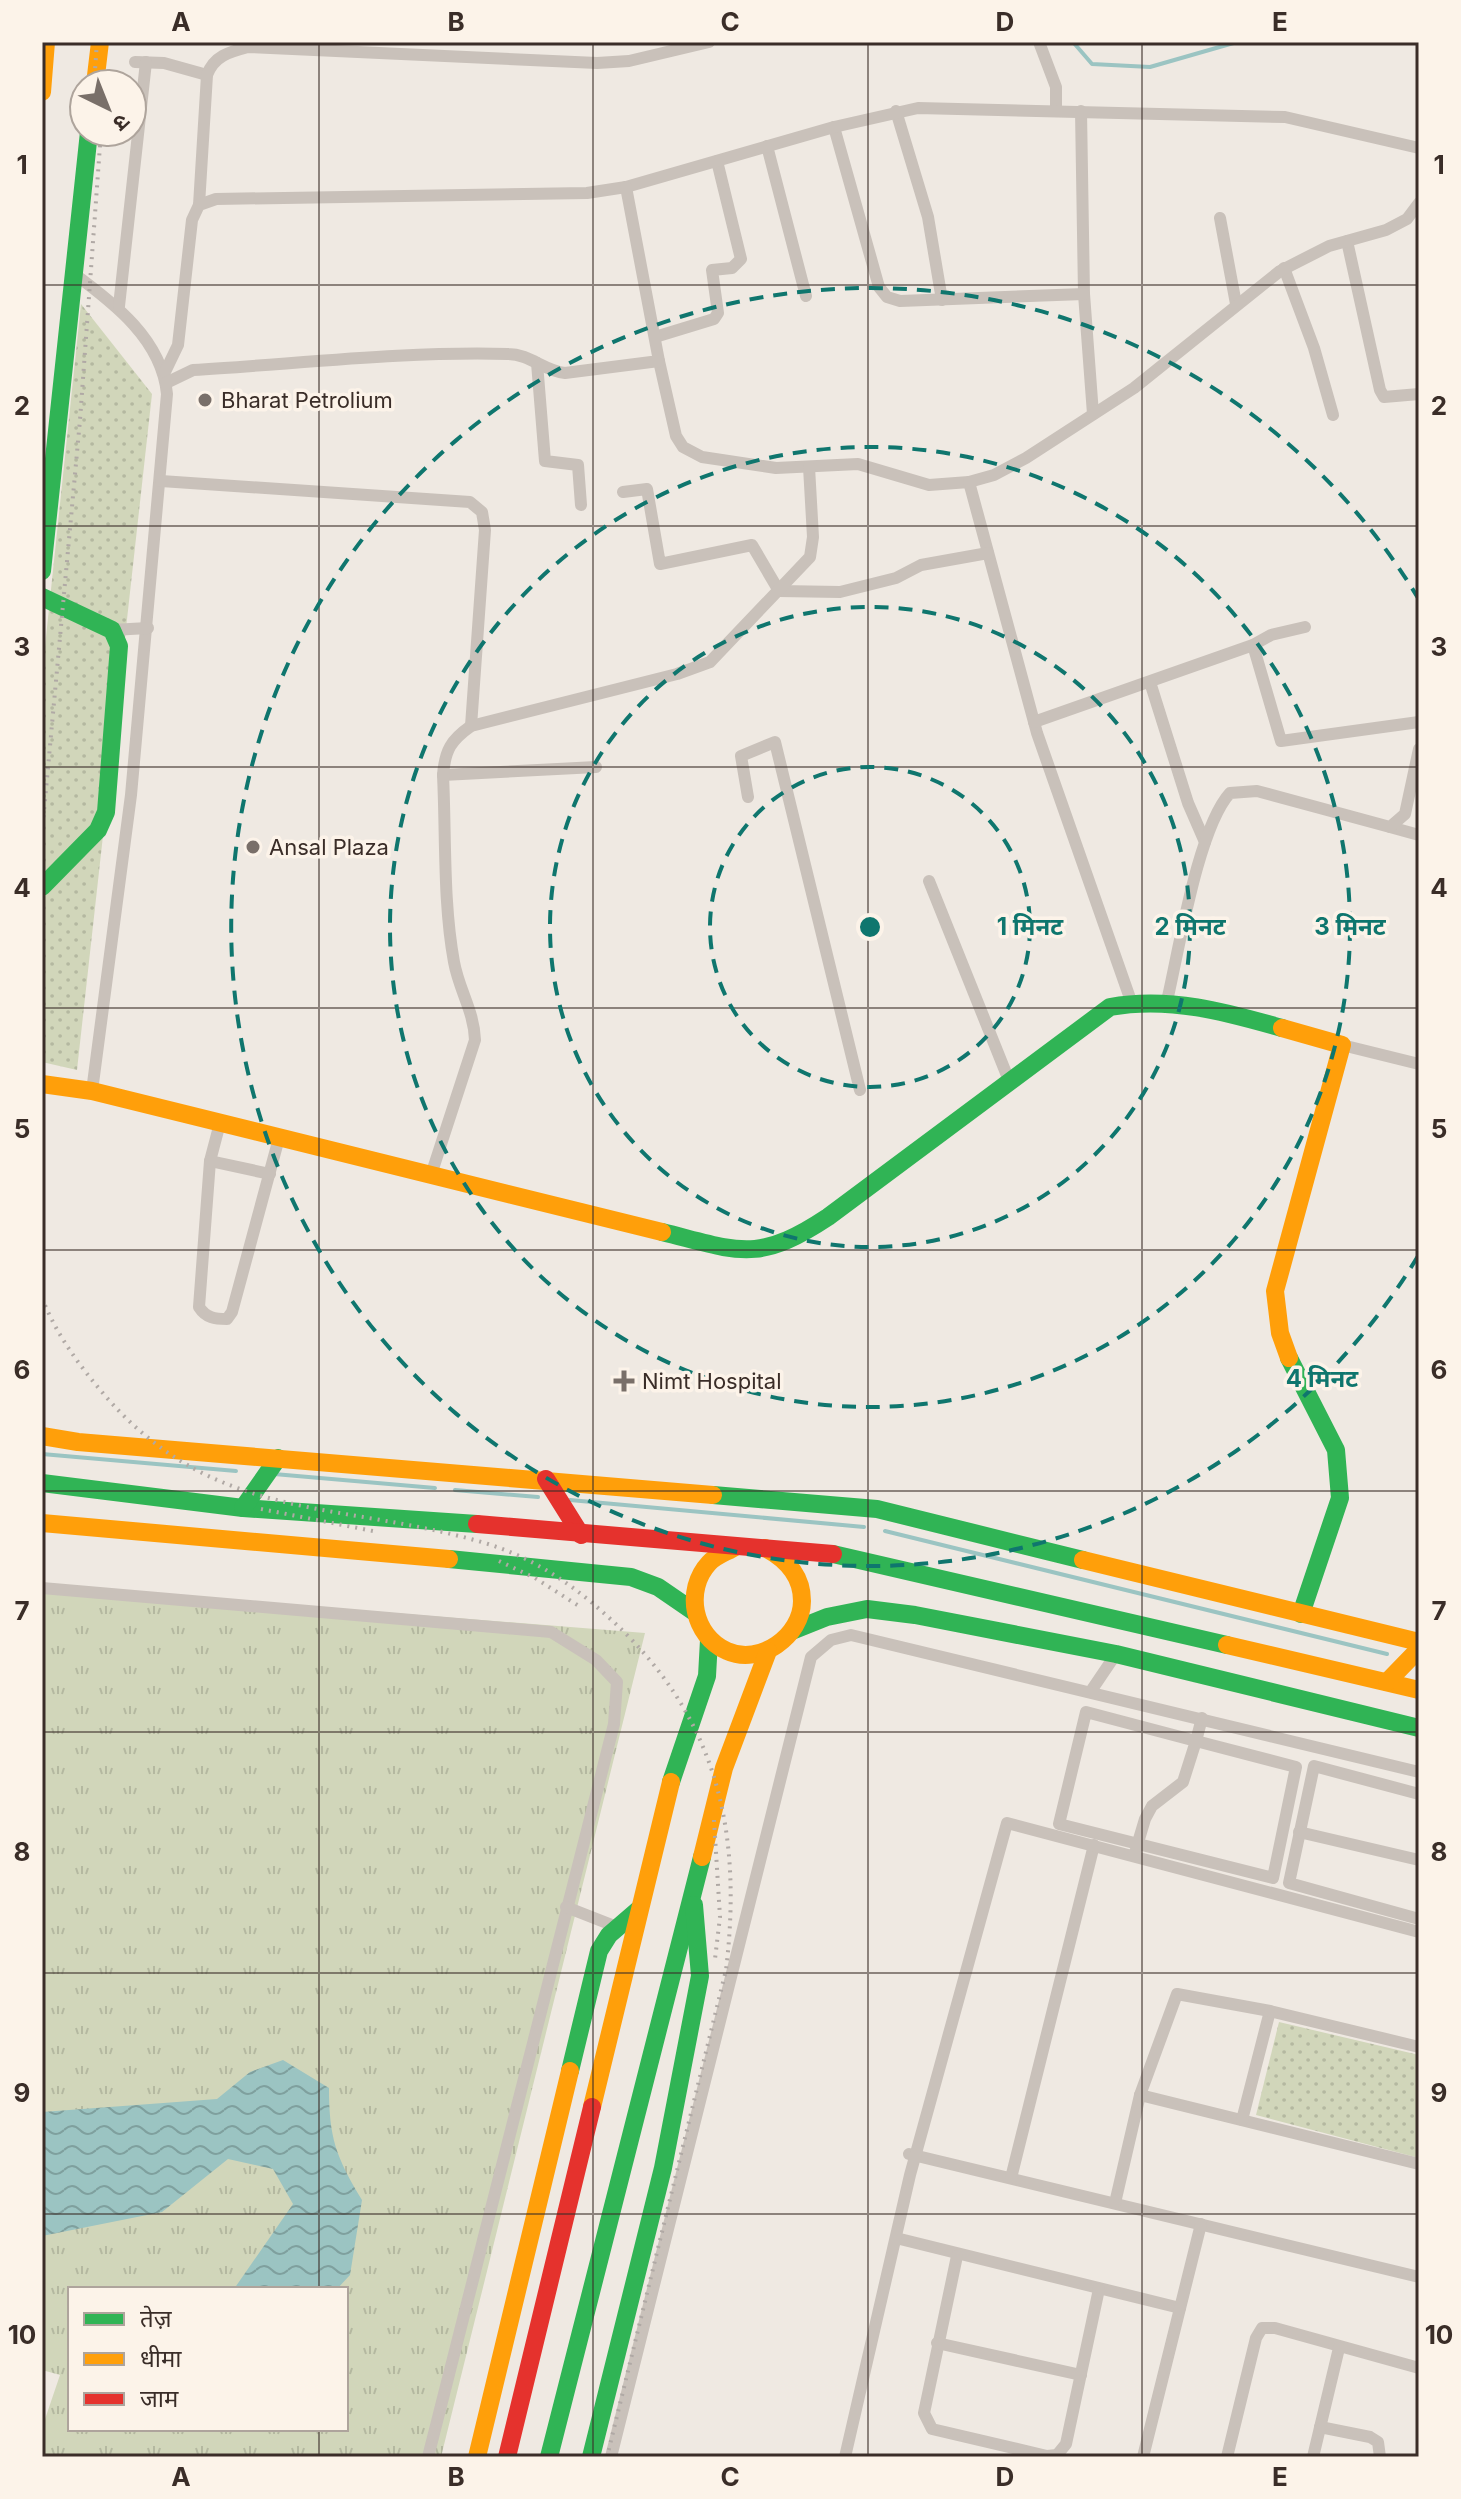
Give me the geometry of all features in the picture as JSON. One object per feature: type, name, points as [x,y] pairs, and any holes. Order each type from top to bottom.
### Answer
[{"type":"main road","points":[[42,92],[46,42]]},
{"type":"main road","points":[[97,68],[100,42]]},
{"type":"main road","points":[[42,571],[87,148]]},
{"type":"main road","points":[[42,597],[112,630],[119,646],[106,812],[98,830],[42,887]]},
{"type":"main road","points":[[42,1084],[92,1091],[743,1252],[764,1251],[793,1241],[1098,1015],[1131,1001],[1167,1001],[1342,1045],[1275,1291],[1274,1313],[1280,1338],[1336,1450],[1339,1469],[1340,1498],[1301,1614]]},
{"type":"main road","points":[[42,1436],[877,1509],[1419,1642]]},
{"type":"main road","points":[[243,1508],[278,1458]]},
{"type":"main road","points":[[546,1479],[581,1535]]},
{"type":"main road","points":[[42,1483],[243,1508],[325,1511],[844,1555],[1419,1690]]},
{"type":"main road","points":[[42,1523],[311,1545],[631,1577],[658,1587],[693,1611],[709,1640],[727,1651],[747,1655],[768,1651],[792,1631],[827,1617],[867,1609],[1116,1654],[1419,1728]]},
{"type":"main road","points":[[693,1611],[695,1582],[702,1569],[711,1559],[737,1546]]},
{"type":"main road","points":[[765,1548],[789,1564],[801,1590],[799,1618],[792,1631]]},
{"type":"main road","points":[[507,2457],[675,1765],[707,1676],[709,1640]]},
{"type":"main road","points":[[1387,1682],[1419,1649]]},
{"type":"main road","points":[[549,2457],[724,1768],[768,1651]]},
{"type":"main road","points":[[591,2457],[663,2168],[700,1976],[693,1898]]},
{"type":"main road","points":[[477,2457],[599,1951],[617,1927],[638,1910]]},
{"type":"street","points":[[92,1091],[129,815],[161,481],[166,377],[178,345],[192,220],[199,205],[207,75],[211,63],[226,53],[248,47],[597,63],[674,53],[709,42]]},
{"type":"street","points":[[1039,42],[1056,87],[1056,111]]},
{"type":"street","points":[[119,306],[140,62],[188,68],[207,75]]},
{"type":"street","points":[[199,205],[216,199],[587,193],[626,187],[896,111],[1081,111],[1285,117],[1419,148]]},
{"type":"street","points":[[896,111],[928,217],[942,300]]},
{"type":"street","points":[[1081,111],[1084,294],[1093,414]]},
{"type":"street","points":[[834,127],[879,287],[887,297],[900,301],[1084,294]]},
{"type":"street","points":[[767,146],[806,296]]},
{"type":"street","points":[[655,337],[714,319],[718,313],[712,270],[732,268],[741,259],[717,161]]},
{"type":"street","points":[[626,187],[659,361],[676,436],[683,447],[702,457],[776,468],[836,462],[858,464],[929,485],[969,482],[994,475],[1026,458],[1180,355],[1236,304],[1284,268],[1329,246],[1386,230],[1407,219],[1419,203]]},
{"type":"street","points":[[1220,218],[1236,304]]},
{"type":"street","points":[[1347,241],[1380,390],[1384,397],[1391,398],[1419,394]]},
{"type":"street","points":[[1284,268],[1314,348],[1333,415]]},
{"type":"street","points":[[73,273],[119,306],[166,377]]},
{"type":"street","points":[[166,377],[193,370],[509,354],[525,356],[551,372],[565,373],[659,361]]},
{"type":"street","points":[[537,363],[545,461],[578,465],[581,505]]},
{"type":"street","points":[[431,1175],[475,1040],[475,1021],[455,967],[451,938],[443,775],[445,754],[452,740],[471,726],[677,674],[710,662],[807,562],[812,550],[809,467]]},
{"type":"street","points":[[161,481],[470,502],[482,512],[485,530],[471,726]]},
{"type":"street","points":[[969,482],[1034,722],[1131,1001]]},
{"type":"street","points":[[623,492],[647,489],[660,564],[752,545],[779,591]]},
{"type":"street","points":[[779,591],[840,592],[896,578],[921,565],[988,553]]},
{"type":"street","points":[[1034,722],[1253,645],[1271,635],[1305,627]]},
{"type":"street","points":[[112,630],[148,628]]},
{"type":"street","points":[[1253,645],[1281,741],[1419,722]]},
{"type":"street","points":[[1150,682],[1188,803],[1205,842]]},
{"type":"street","points":[[748,797],[741,756],[775,742],[860,1090]]},
{"type":"street","points":[[1390,827],[1405,814],[1419,749]]},
{"type":"street","points":[[443,775],[596,767]]},
{"type":"street","points":[[1167,1001],[1205,842],[1217,807],[1230,793],[1241,789],[1419,835]]},
{"type":"street","points":[[106,812],[129,815]]},
{"type":"street","points":[[929,881],[1010,1083]]},
{"type":"street","points":[[1342,1045],[1419,1064]]},
{"type":"street","points":[[220,1123],[210,1161],[199,1307],[204,1315],[218,1319],[227,1319],[232,1312],[279,1138]]},
{"type":"street","points":[[210,1161],[270,1174]]},
{"type":"street","points":[[42,1588],[543,1631],[583,1650],[613,1676],[618,1691],[614,1724],[428,2457]]},
{"type":"street","points":[[611,2457],[811,1657],[831,1640],[851,1635],[1419,1772]]},
{"type":"street","points":[[1091,1691],[1116,1654]]},
{"type":"street","points":[[845,2457],[896,2238],[911,2154],[1007,1823],[1094,1845],[1136,1850],[1273,1878],[1296,1767],[1086,1712],[1059,1824],[1136,1850],[1418,1923]]},
{"type":"street","points":[[1136,1850],[1152,1806],[1183,1782],[1202,1718]]},
{"type":"street","points":[[1418,1923],[1289,1883],[1314,1766],[1419,1794]]},
{"type":"street","points":[[1299,1832],[1419,1860]]},
{"type":"street","points":[[1011,2178],[1094,1845]]},
{"type":"street","points":[[566,1907],[617,1927]]},
{"type":"street","points":[[1115,2203],[1140,2095],[1177,1994],[1270,2011],[1419,2047]]},
{"type":"street","points":[[1242,2120],[1270,2011]]},
{"type":"street","points":[[1140,2095],[1419,2164]]},
{"type":"street","points":[[911,2154],[1419,2277]]},
{"type":"street","points":[[1143,2457],[1201,2224]]},
{"type":"street","points":[[896,2238],[957,2256],[1180,2308]]},
{"type":"street","points":[[957,2256],[924,2413],[932,2429],[1047,2456],[1057,2455],[1066,2444],[1099,2289]]},
{"type":"street","points":[[1227,2457],[1256,2338],[1262,2328],[1275,2328],[1419,2368]]},
{"type":"street","points":[[937,2343],[1081,2375]]},
{"type":"street","points":[[1313,2457],[1339,2348]]},
{"type":"street","points":[[1320,2427],[1370,2437],[1378,2442],[1380,2457]]},
{"type":"green space","points":[[81,304],[152,394],[77,1070],[42,1062],[42,675]]},
{"type":"green space","points":[[42,1585],[645,1633],[441,2457],[42,2457],[42,2428],[60,2375],[42,2370]]},
{"type":"green space","points":[[1279,2022],[1419,2055],[1419,2158],[1256,2115]]},
{"type":"water","points":[[283,2060],[329,2088],[330,2121],[336,2147],[362,2200],[350,2275],[339,2287],[235,2287],[293,2204],[273,2169],[228,2159],[162,2212],[42,2236],[42,2112],[217,2099],[250,2072]]},
{"type":"waterway","points":[[1073,42],[1092,64],[1150,67],[1237,42]]},
{"type":"waterway","points":[[42,1454],[236,1471]]},
{"type":"waterway","points":[[274,1474],[435,1488]]},
{"type":"waterway","points":[[455,1490],[538,1497]]},
{"type":"waterway","points":[[570,1500],[864,1527]]},
{"type":"waterway","points":[[885,1531],[1387,1654]]},
{"type":"railway","points":[[95,68],[97,42]]},
{"type":"railway","points":[[42,833],[80,420],[100,148]]},
{"type":"railway","points":[[42,1298],[70,1351],[88,1375],[150,1440],[194,1469],[239,1489],[286,1502],[435,1530],[488,1544],[536,1564],[593,1604],[643,1653],[674,1692],[697,1733],[714,1776],[725,1821],[730,1868],[726,1970],[607,2457]]},
{"type":"railway","points":[[261,1509],[378,1532]]},
{"type":"railway","points":[[499,1561],[535,1578],[582,1608]]},
{"type":"railway","points":[[714,1820],[720,1917],[715,1959]]},
{"type":"traffic: fast","points":[[42,571],[87,148]]},
{"type":"traffic: fast","points":[[42,597],[112,630],[119,646],[106,812],[98,830],[42,887]]},
{"type":"traffic: fast","points":[[662,1232],[747,1249],[783,1242],[804,1232],[1110,1007],[1154,1003],[1197,1007],[1282,1028]]},
{"type":"traffic: fast","points":[[1289,1358],[1336,1450],[1340,1498],[1301,1614]]},
{"type":"traffic: fast","points":[[243,1508],[278,1458]]},
{"type":"traffic: fast","points":[[42,1483],[243,1508],[477,1524]]},
{"type":"traffic: fast","points":[[713,1495],[877,1509],[1083,1560]]},
{"type":"traffic: fast","points":[[833,1554],[1227,1645]]},
{"type":"traffic: fast","points":[[449,1559],[631,1577],[658,1587],[693,1611]]},
{"type":"traffic: fast","points":[[792,1631],[827,1617],[867,1609],[915,1615],[1116,1654],[1419,1728]]},
{"type":"traffic: fast","points":[[671,1782],[707,1676],[709,1640]]},
{"type":"traffic: fast","points":[[549,2457],[702,1857]]},
{"type":"traffic: fast","points":[[591,2457],[663,2168],[700,1976],[694,1905]]},
{"type":"traffic: fast","points":[[570,2071],[599,1951],[609,1935],[638,1910]]},
{"type":"traffic: slow","points":[[42,92],[46,42]]},
{"type":"traffic: slow","points":[[97,68],[100,42]]},
{"type":"traffic: slow","points":[[1282,1028],[1342,1045],[1275,1291],[1280,1333],[1289,1358]]},
{"type":"traffic: slow","points":[[42,1084],[92,1091],[662,1232]]},
{"type":"traffic: slow","points":[[42,1436],[78,1442],[713,1495]]},
{"type":"traffic: slow","points":[[42,1523],[449,1559]]},
{"type":"traffic: slow","points":[[735,1547],[709,1563],[696,1586],[695,1599],[696,1612],[706,1635],[715,1644],[740,1655],[765,1651],[777,1645],[795,1626],[800,1614],[802,1601],[796,1576],[780,1557],[765,1548]]},
{"type":"traffic: slow","points":[[1083,1560],[1419,1642]]},
{"type":"traffic: slow","points":[[1227,1645],[1419,1690]]},
{"type":"traffic: slow","points":[[1387,1682],[1419,1649]]},
{"type":"traffic: slow","points":[[702,1857],[724,1768],[768,1651]]},
{"type":"traffic: slow","points":[[592,2107],[671,1782]]},
{"type":"traffic: slow","points":[[477,2457],[570,2071]]},
{"type":"traffic: jam","points":[[546,1479],[581,1535]]},
{"type":"traffic: jam","points":[[477,1524],[833,1554]]},
{"type":"traffic: jam","points":[[507,2457],[592,2107]]},
{"type":"place","name":"Bharat Petrolium","points":[[205,400]]},
{"type":"place","name":"Ansal Plaza","points":[[253,847]]},
{"type":"place","name":"Nimt Hospital","points":[[624,1381]]}]
